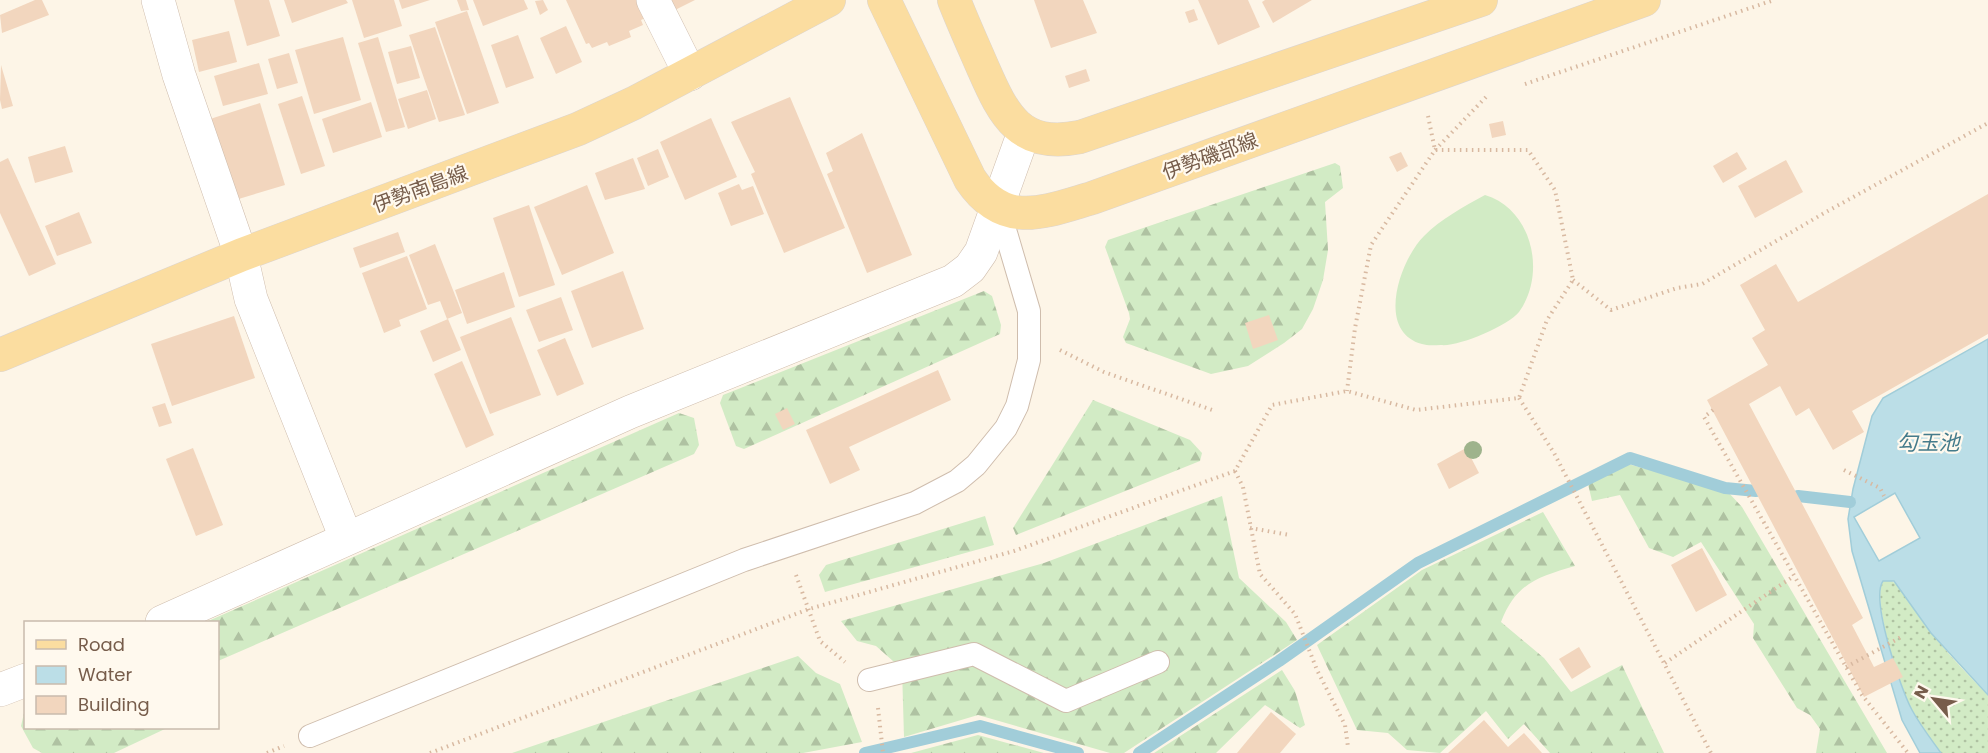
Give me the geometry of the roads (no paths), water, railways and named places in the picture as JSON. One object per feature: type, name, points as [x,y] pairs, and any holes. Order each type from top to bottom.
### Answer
[{"type":"main road","name":"伊勢南島線","points":[[0,355],[241,255],[547,141],[634,104],[829,0]]},
{"type":"main road","name":"伊勢磯部線","points":[[884,0],[970,179],[985,198],[998,206],[1017,213],[1037,214],[1092,198],[1644,0]]},
{"type":"main road","points":[[954,0],[999,104],[1012,123],[1024,132],[1058,141],[1080,137],[1480,0]]},
{"type":"street","points":[[159,0],[179,75],[241,255],[251,299],[346,538]]},
{"type":"street","points":[[653,0],[690,74]]},
{"type":"street","points":[[164,621],[630,412],[953,281],[970,268],[981,252],[1024,132]]},
{"type":"street","points":[[0,690],[24,681]]},
{"type":"lane","points":[[310,736],[744,560],[915,503],[937,493],[976,465],[1006,428],[1025,383],[1031,336],[1024,287],[998,206]]},
{"type":"lane","points":[[869,680],[974,654],[1066,701],[1158,662]]},
{"type":"water","name":"勾玉池","points":[[1988,339],[1988,695],[1931,633],[1894,581],[1883,581],[1880,591],[1880,606],[1888,645],[1901,684],[1915,716],[1941,753],[1920,753],[1902,720],[1852,551],[1848,519],[1853,489],[1872,416],[1883,398]],"holes":[[[1895,493],[1920,538],[1879,561],[1854,517]]]},
{"type":"waterway","points":[[1139,753],[1279,661],[1418,563],[1630,458],[1725,488],[1756,491]]},
{"type":"waterway","points":[[1798,496],[1850,502]]},
{"type":"waterway","points":[[865,753],[980,726],[1078,753]]}]
